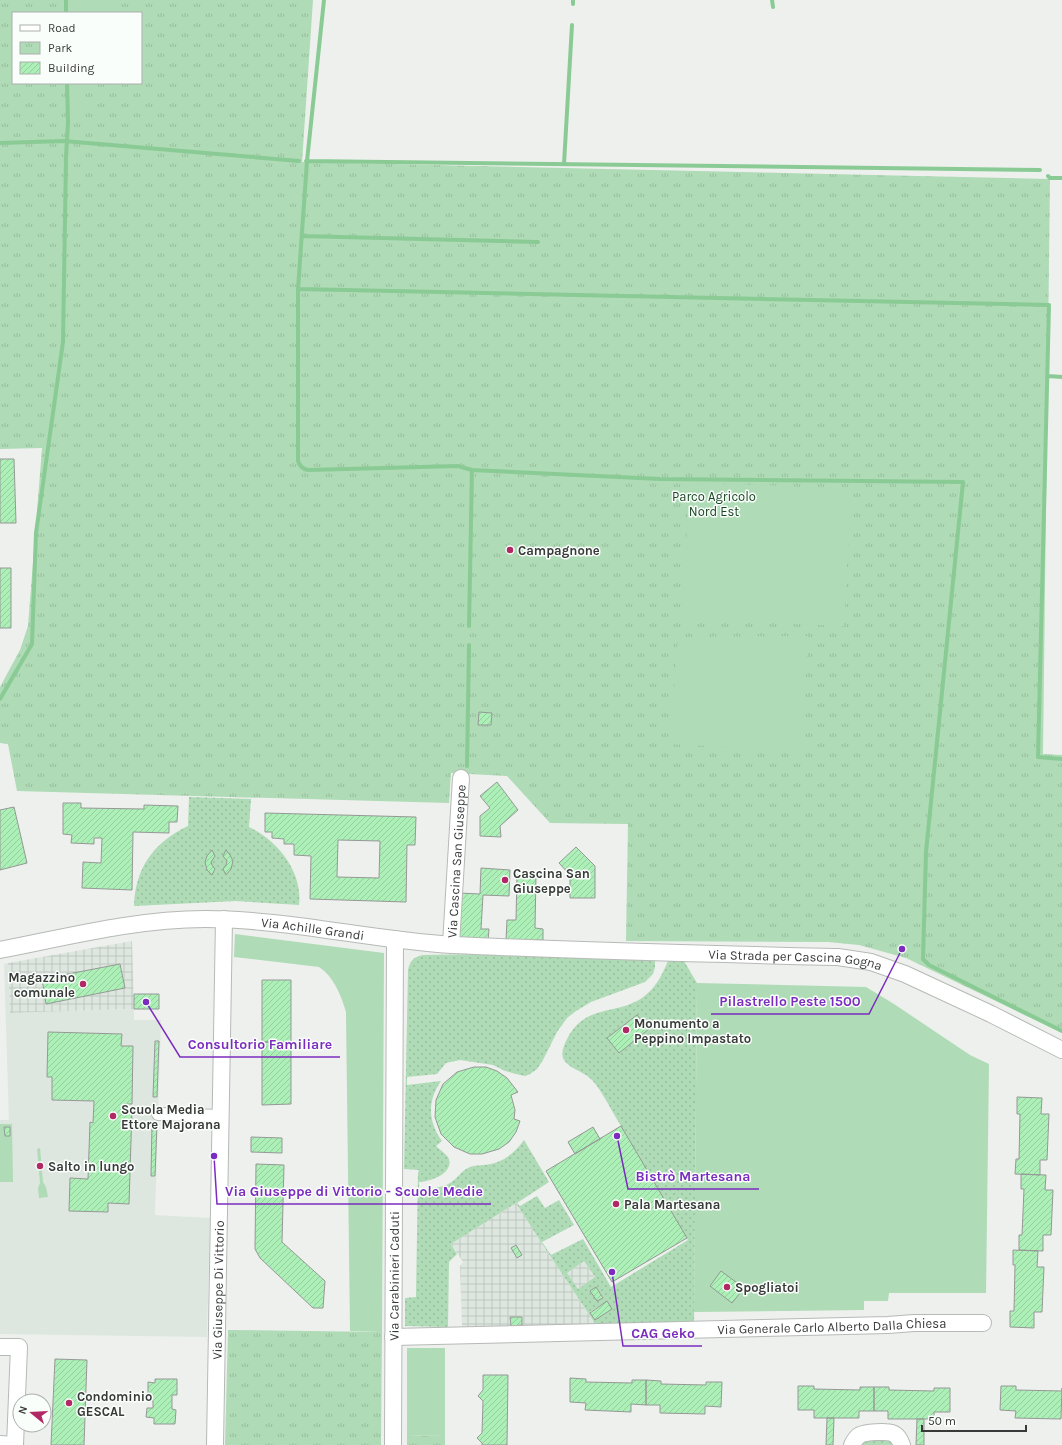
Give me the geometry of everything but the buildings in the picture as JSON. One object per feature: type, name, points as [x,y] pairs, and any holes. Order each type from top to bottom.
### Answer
[{"type":"street","name":"Via Cascina San Giuseppe","points":[[451,944],[461,778]]},
{"type":"street","name":"Via Achille Grandi","points":[[0,950],[130,926],[176,920],[224,919],[257,921],[395,939],[451,944],[629,952]]},
{"type":"street","name":"Via Giuseppe Di Vittorio","points":[[215,1445],[224,919]]},
{"type":"street","name":"Via Carabinieri Caduti","points":[[393,1445],[395,939]]},
{"type":"street","name":"Via Strada per Cascina Gogna","points":[[629,952],[838,957],[871,962],[905,974],[1062,1050]]},
{"type":"street","points":[[158,1114],[221,1116]]},
{"type":"street","name":"Via Generale Carlo Alberto Dalla Chiesa","points":[[393,1337],[888,1325],[914,1323],[983,1323]]},
{"type":"street","points":[[0,1347],[18,1347],[15,1445],[0,1444]]},
{"type":"street","points":[[852,1445],[856,1438],[861,1434],[886,1432],[896,1435],[902,1445]]},
{"type":"shaded area","points":[[132,941],[134,1009],[10,1013],[8,963]]},
{"type":"shaded area","points":[[8,963],[10,1013],[134,1009],[134,1020],[161,1020],[155,1215],[210,1218],[207,1337],[0,1334],[0,1120],[9,1120],[4,964]]},
{"type":"shaded area","points":[[516,1203],[595,1324],[462,1327],[460,1266],[463,1262],[451,1244]]},
{"type":"shaded area","points":[[584,1261],[595,1278],[577,1290],[566,1273]]},
{"type":"green space","name":"Parco Agricolo Nord Est","points":[[0,0],[313,0],[302,162],[1050,179],[1043,754],[1062,755],[1062,1033],[906,958],[859,945],[828,942],[626,941],[628,824],[550,823],[507,776],[451,773],[449,803],[17,791],[8,744],[0,743],[0,687],[20,650],[28,626],[42,448],[0,449]]},
{"type":"green space","points":[[69,0],[106,0],[104,12],[69,12]]},
{"type":"green space","points":[[69,84],[83,84],[80,122],[70,124]]},
{"type":"green space","points":[[689,482],[851,489],[844,626],[683,619]]},
{"type":"green space","points":[[808,636],[801,751],[670,744],[678,637]]},
{"type":"green space","points":[[189,797],[251,799],[249,827],[270,840],[286,859],[293,870],[297,881],[299,905],[236,901],[134,906],[138,880],[149,858],[156,848],[165,840],[188,826]]},
{"type":"green space","points":[[235,934],[384,953],[382,1332],[350,1331],[346,1012],[342,999],[333,981],[319,967],[234,957]]},
{"type":"green space","points":[[494,954],[684,961],[697,983],[694,1328],[598,1328],[516,1203],[451,1244],[457,1254],[449,1262],[448,1327],[405,1326],[405,1298],[416,1297],[419,1170],[404,1169],[408,970],[412,960],[423,955]],"holes":[[[655,960],[668,961],[658,981],[647,994],[632,1003],[591,1015],[573,1029],[563,1049],[562,1056],[565,1062],[592,1080],[604,1096],[621,1126],[600,1139],[593,1127],[568,1142],[575,1154],[546,1171],[612,1282],[686,1238],[688,1240],[611,1287],[583,1239],[551,1255],[542,1242],[574,1225],[559,1200],[545,1208],[537,1196],[520,1206],[517,1203],[549,1182],[524,1140],[516,1150],[496,1163],[470,1167],[464,1170],[450,1183],[442,1187],[419,1189],[419,1182],[424,1182],[441,1176],[448,1168],[450,1163],[448,1157],[436,1146],[442,1141],[434,1126],[431,1111],[433,1096],[441,1081],[407,1085],[407,1077],[437,1074],[446,1063],[460,1060],[493,1065],[505,1071],[520,1075],[525,1076],[530,1074],[537,1069],[543,1060],[557,1032],[567,1018],[591,1002],[645,982],[653,974]],[[637,1015],[649,1029],[619,1053],[607,1038]],[[584,1261],[595,1277],[578,1289],[567,1273]],[[596,1287],[603,1297],[597,1301],[590,1291]],[[607,1301],[612,1309],[595,1320],[590,1312]]]},
{"type":"green space","points":[[697,983],[866,987],[970,1055],[989,1064],[986,1293],[889,1293],[888,1301],[864,1301],[864,1310],[694,1312]]},
{"type":"green space","points":[[0,1124],[12,1124],[13,1182],[0,1182]]},
{"type":"green space","name":"Salto in lungo","points":[[40,1148],[43,1182],[46,1187],[48,1197],[39,1198],[38,1188],[40,1183],[37,1149]]},
{"type":"green space","points":[[228,1330],[382,1332],[381,1445],[225,1445]]},
{"type":"green space","points":[[407,1348],[445,1348],[445,1436],[407,1435]]},
{"type":"green space","points":[[407,1435],[445,1436],[445,1445],[407,1445]]},
{"type":"green space","points":[[886,1436],[896,1445],[858,1445],[860,1440]]},
{"type":"waterway","points":[[66,0],[66,12]]},
{"type":"waterway","points":[[324,0],[307,161],[298,289],[298,461],[300,465],[308,470],[458,466],[472,470],[660,479],[963,482],[926,852],[923,959],[929,965],[1062,1031]]},
{"type":"waterway","points":[[772,0],[773,7]]},
{"type":"waterway","points":[[564,164],[572,25]]},
{"type":"waterway","points":[[0,699],[32,644],[36,533],[63,342],[66,157],[68,122],[67,84]]},
{"type":"waterway","points":[[0,143],[64,141],[299,161]]},
{"type":"waterway","points":[[306,161],[1040,170]]},
{"type":"waterway","points":[[1048,176],[1050,178],[1062,178]]},
{"type":"waterway","points":[[302,236],[538,242]]},
{"type":"waterway","points":[[298,289],[1049,305],[1038,757],[1062,759]]},
{"type":"waterway","points":[[1048,376],[1062,377]]},
{"type":"waterway","points":[[469,626],[472,470]]},
{"type":"waterway","points":[[467,766],[469,645]]},
{"type":"place","name":"Campagnone","points":[[510,550]]},
{"type":"place","name":"Cascina San Giuseppe","points":[[505,880]]},
{"type":"place","name":"Pilastrello Peste 1500","points":[[902,949]]},
{"type":"place","name":"Magazzino comunale","points":[[83,984]]},
{"type":"place","name":"Consultorio Familiare","points":[[146,1002]]},
{"type":"place","name":"Monumento a Peppino Impastato","points":[[626,1030]]},
{"type":"place","name":"Scuola Media Ettore Majorana","points":[[113,1116]]},
{"type":"place","name":"Bistrò Martesana","points":[[617,1136]]},
{"type":"place","name":"Via Giuseppe di Vittorio - Scuole Medie","points":[[214,1156]]},
{"type":"place","name":"Salto in lungo","points":[[40,1166]]},
{"type":"place","name":"Pala Martesana","points":[[616,1204]]},
{"type":"place","name":"CAG Geko","points":[[612,1272]]},
{"type":"place","name":"Spogliatoi","points":[[727,1287]]},
{"type":"place","name":"Condominio GESCAL","points":[[69,1403]]}]
